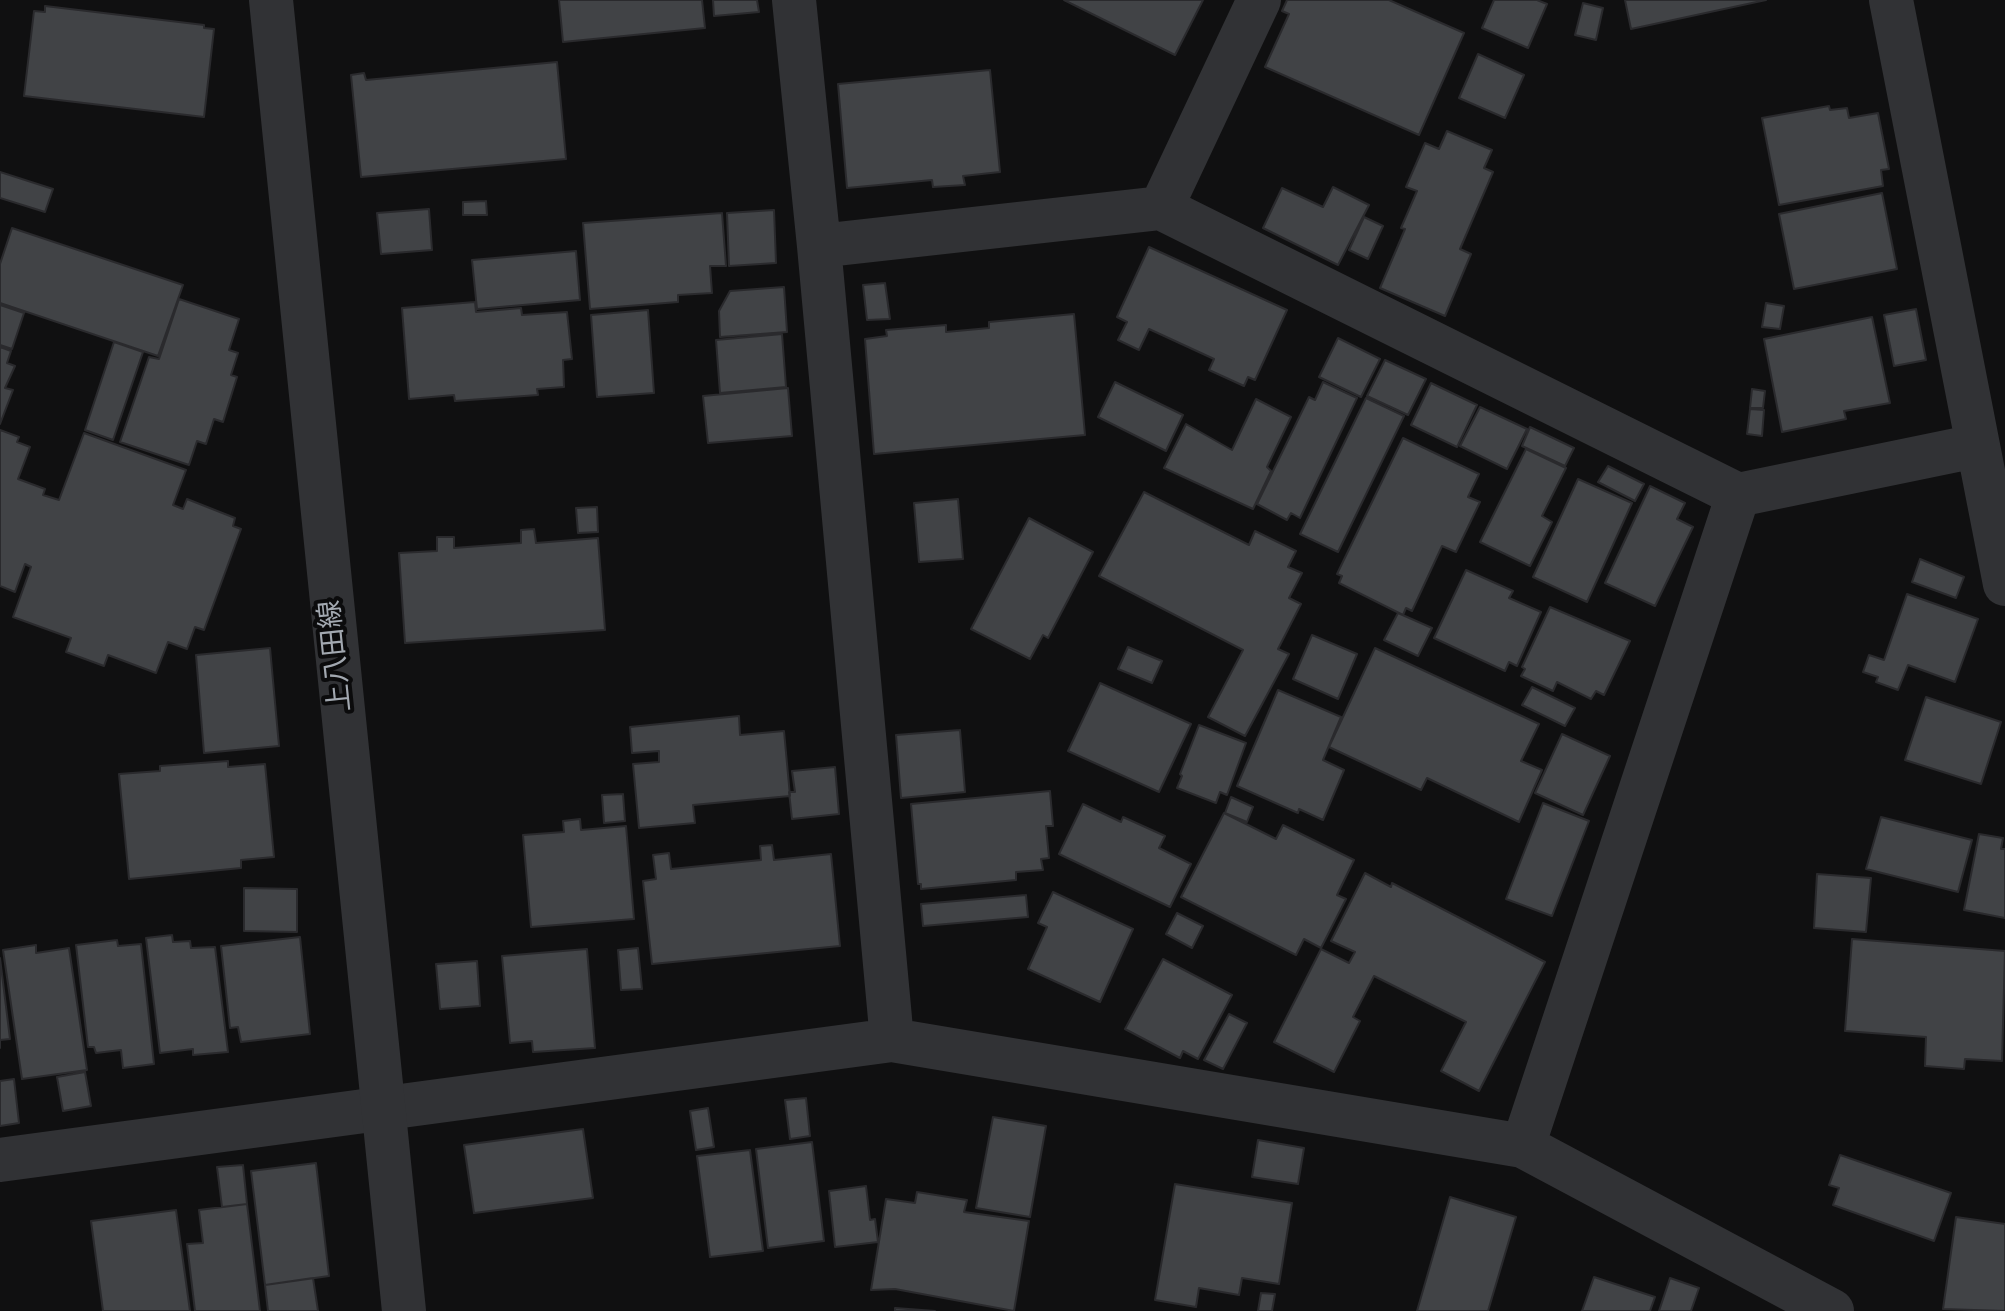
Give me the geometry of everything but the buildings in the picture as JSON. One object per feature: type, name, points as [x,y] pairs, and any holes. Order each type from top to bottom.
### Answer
[{"type":"street","name":"上八田線","points":[[271,0],[404,1311]]},
{"type":"street","points":[[794,0],[892,1040]]},
{"type":"street","points":[[1161,208],[1259,0]]},
{"type":"street","points":[[1891,0],[2005,584]]},
{"type":"street","points":[[819,246],[1161,208],[1738,495],[1976,446]]},
{"type":"street","points":[[1523,1146],[1738,495]]},
{"type":"street","points":[[0,1160],[892,1040],[1523,1146],[1832,1311]]}]
